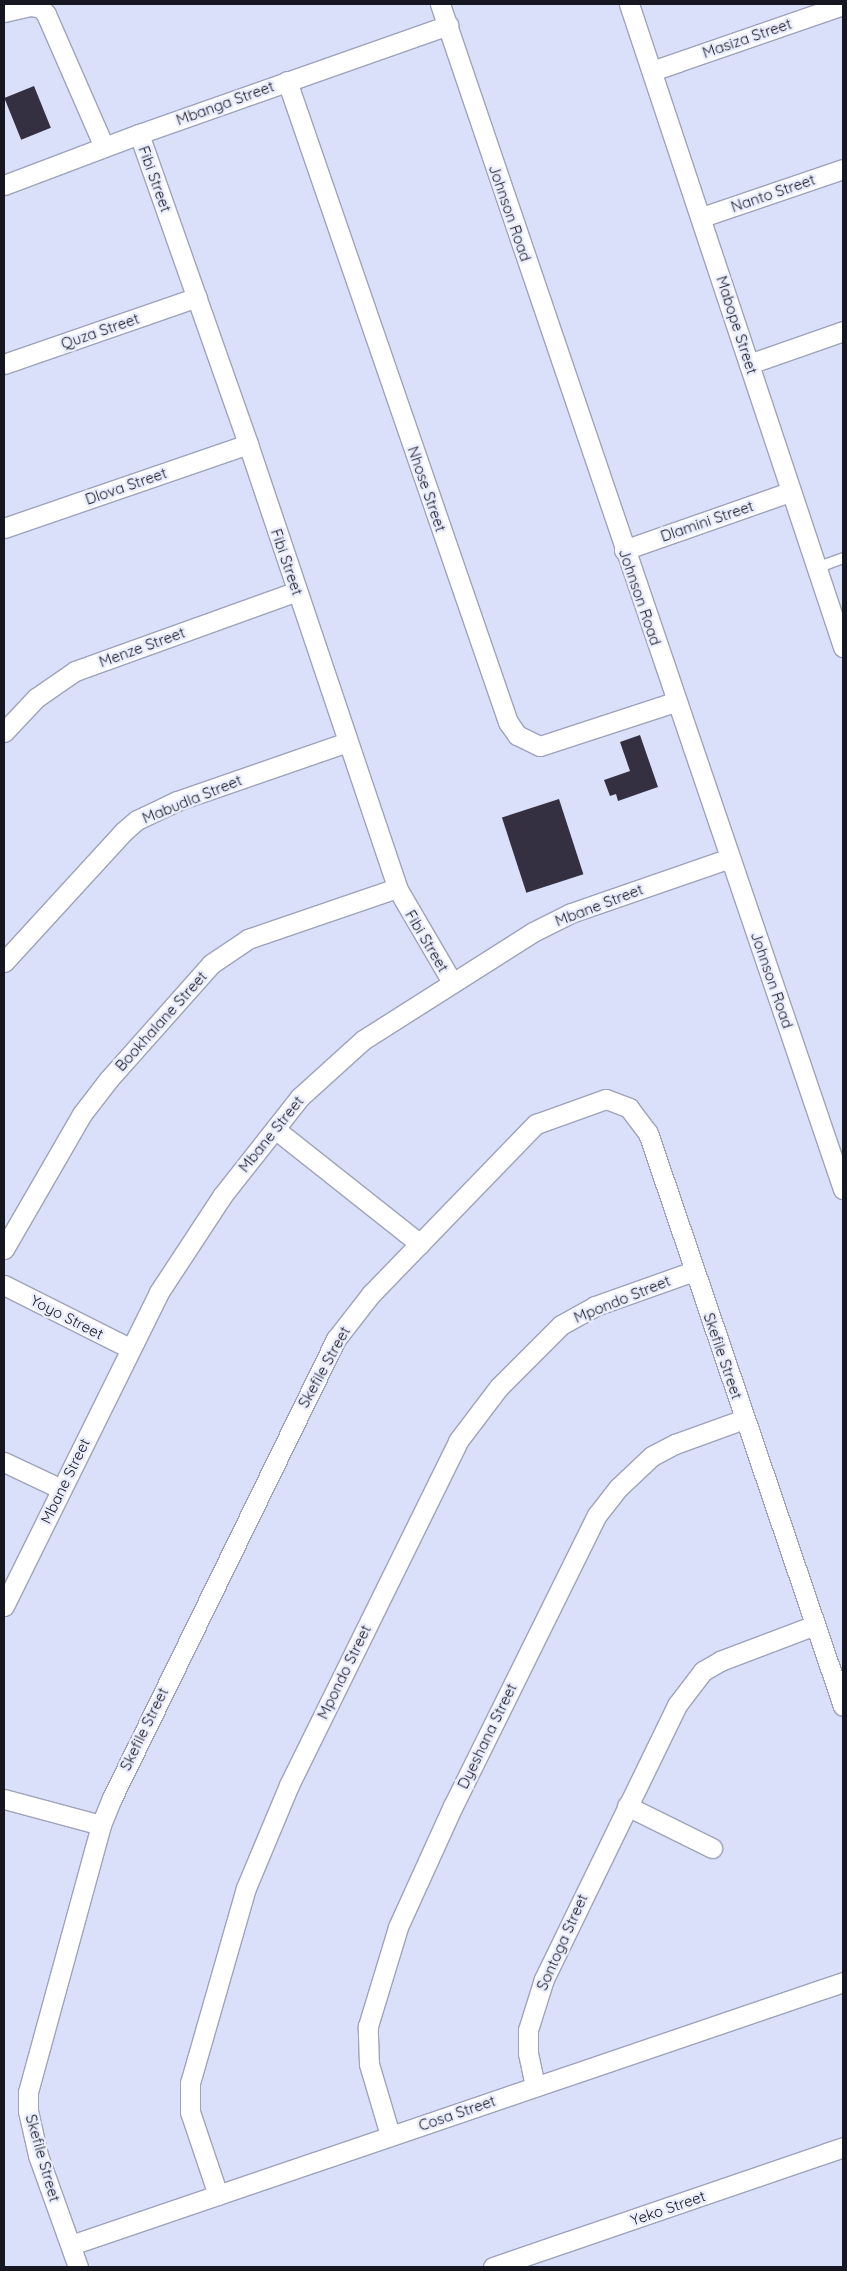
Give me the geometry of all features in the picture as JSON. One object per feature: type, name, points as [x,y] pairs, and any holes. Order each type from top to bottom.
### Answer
[{"type":"street","name":"Johnson Road","points":[[440,4],[675,702],[842,1183]]},
{"type":"street","name":"Mabope Street","points":[[628,4],[702,217],[790,492],[843,647]]},
{"type":"street","name":"Masiza Street","points":[[652,71],[843,5]]},
{"type":"street","points":[[4,12],[31,6],[41,8],[46,14],[104,147]]},
{"type":"street","name":"Mbanga Street","points":[[4,186],[139,134],[448,25]]},
{"type":"street","name":"Nhose Street","points":[[287,81],[508,722],[517,735],[540,746],[675,702]]},
{"type":"street","name":"Fibi Street","points":[[139,134],[248,444],[397,888],[452,982]]},
{"type":"street","name":"Nanto Street","points":[[702,217],[843,169]]},
{"type":"street","name":"Quza Street","points":[[4,364],[197,297]]},
{"type":"street","points":[[750,364],[843,331]]},
{"type":"street","name":"Dlova Street","points":[[4,528],[248,444]]},
{"type":"street","name":"Dlamini Street","points":[[624,550],[790,492]]},
{"type":"street","name":"Menze Street","points":[[4,732],[36,698],[75,671],[297,591]]},
{"type":"street","name":"Mabudla Street","points":[[4,962],[123,832],[137,820],[177,802],[347,742]]},
{"type":"street","name":"Mbane Street","points":[[4,1606],[60,1489],[131,1349],[187,1247],[222,1196],[299,1098],[328,1069],[363,1040],[533,932],[570,913],[730,858]]},
{"type":"street","name":"Bookhalane Street","points":[[4,1249],[82,1114],[174,1003],[216,959],[248,939],[397,888]]},
{"type":"street","name":"Skefile Street","points":[[78,2267],[38,2155],[28,2111],[28,2092],[101,1826],[134,1749],[336,1339],[371,1294],[525,1133],[554,1115],[606,1099],[629,1108],[648,1133],[843,1706]]},
{"type":"street","points":[[275,1129],[420,1244]]},
{"type":"street","name":"Mpondo Street","points":[[218,2195],[190,2112],[190,2083],[246,1888],[289,1785],[458,1441],[499,1387],[561,1325],[595,1306],[694,1271]]},
{"type":"street","name":"Yoyo Street","points":[[4,1285],[131,1349]]},
{"type":"street","name":"Dyeshana Street","points":[[390,2135],[369,2064],[368,2026],[398,1927],[457,1797],[597,1516],[618,1488],[652,1456],[744,1419]]},
{"type":"street","points":[[4,1462],[60,1489]]},
{"type":"street","name":"Sontoga Street","points":[[535,2086],[528,2053],[528,2030],[544,1979],[677,1705],[703,1671],[741,1651],[815,1625]]},
{"type":"street","points":[[4,1799],[101,1826]]},
{"type":"street","points":[[627,1806],[712,1848]]},
{"type":"street","name":"Cosa Street","points":[[71,2245],[843,1982]]},
{"type":"street","name":"Yeko Street","points":[[493,2267],[843,2148]]},
{"type":"lane","points":[[816,568],[843,558]]},
{"type":"building","points":[[34,86],[51,128],[21,140],[4,98]]},
{"type":"building","points":[[640,735],[658,787],[618,801],[616,794],[610,796],[604,780],[630,771],[620,742]]},
{"type":"building","points":[[559,799],[583,874],[526,893],[502,818]]}]
